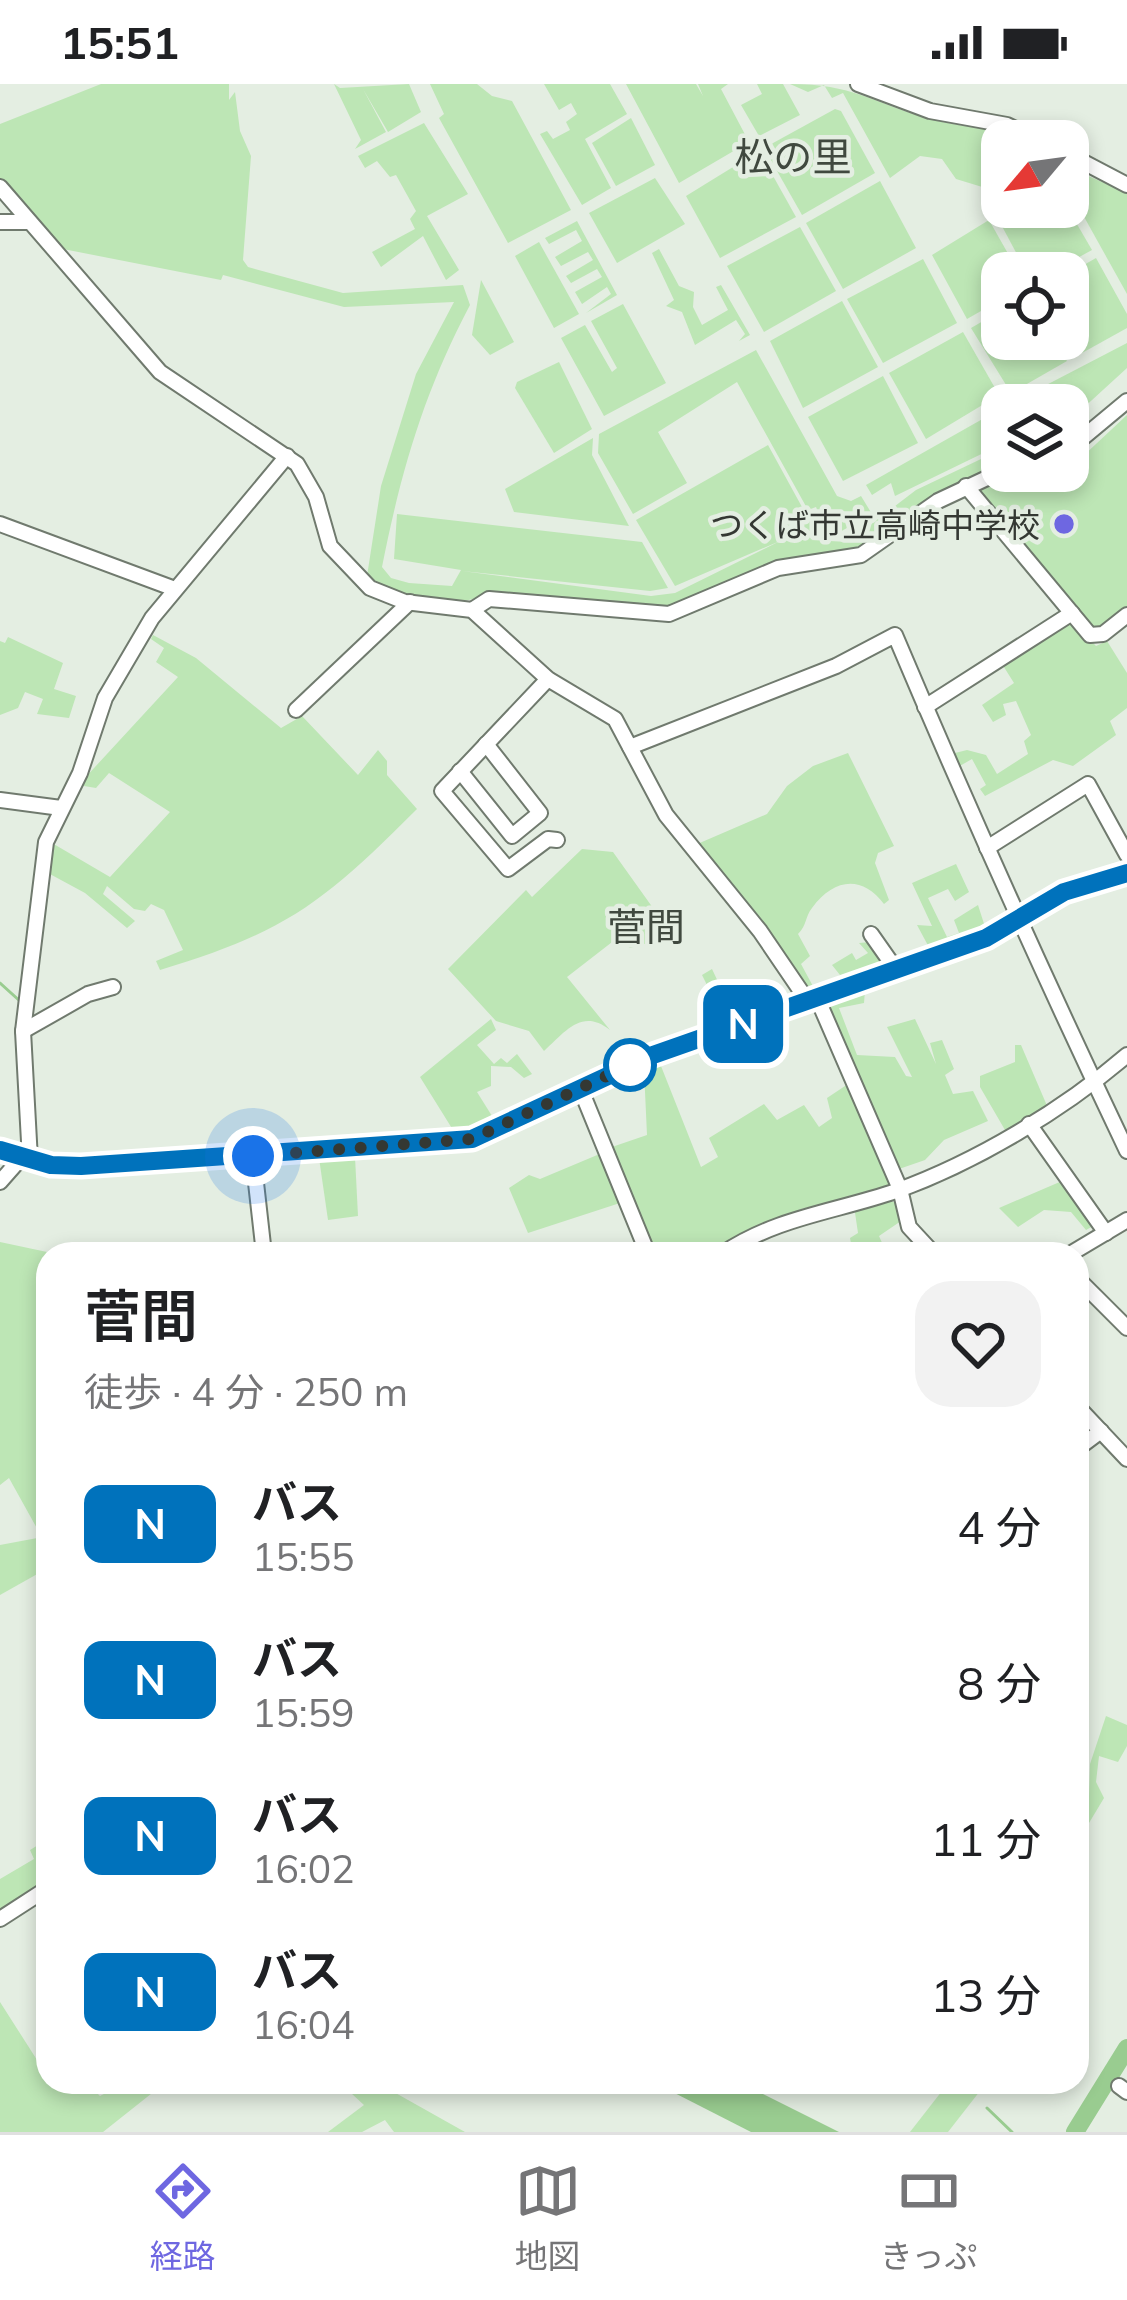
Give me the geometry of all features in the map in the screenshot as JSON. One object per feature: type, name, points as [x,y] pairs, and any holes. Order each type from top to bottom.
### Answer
[{"type":"street","points":[[858,84],[939,113],[981,120]]},
{"type":"street","points":[[1089,165],[1127,185]]},
{"type":"street","points":[[0,187],[81,275],[160,372],[287,456],[309,483],[325,537],[342,562],[381,595],[472,610],[548,679],[610,716],[666,815],[814,1002],[900,1189],[909,1227],[923,1242]]},
{"type":"street","points":[[0,241],[3,223],[28,222]]},
{"type":"street","points":[[1089,433],[1127,401]]},
{"type":"street","points":[[0,1182],[26,1159],[23,1031],[41,872],[61,808],[80,773],[105,698],[175,589],[287,456]]},
{"type":"street","points":[[472,610],[489,599],[669,614],[778,568],[861,555],[981,480]]},
{"type":"street","points":[[966,486],[1090,634],[1099,636],[1127,615]]},
{"type":"street","points":[[0,524],[175,589]]},
{"type":"street","points":[[296,710],[410,602]]},
{"type":"street","points":[[926,707],[1072,613]]},
{"type":"street","points":[[630,747],[836,666],[895,635],[1018,923],[1052,982],[1073,1043],[1127,1151]]},
{"type":"street","points":[[548,679],[442,790],[508,869],[548,839],[557,839]]},
{"type":"street","points":[[460,771],[512,836],[540,813],[486,744]]},
{"type":"street","points":[[987,848],[1088,784],[1127,855]]},
{"type":"street","points":[[0,800],[61,808]]},
{"type":"street","points":[[0,1150],[26,1159],[81,1166],[472,1139],[683,1043],[897,971],[1018,923],[1064,892],[1127,873]]},
{"type":"street","points":[[871,934],[897,971]]},
{"type":"street","points":[[23,1031],[88,994],[113,987]]},
{"type":"street","points":[[746,1242],[801,1214],[900,1189],[1070,1103],[1127,1055]]},
{"type":"street","points":[[581,1090],[643,1242]]},
{"type":"street","points":[[1029,1124],[1106,1233]]},
{"type":"street","points":[[253,1156],[263,1242]]},
{"type":"street","points":[[1089,1243],[1127,1220]]},
{"type":"street","points":[[1089,1290],[1127,1328]]},
{"type":"street","points":[[1089,1420],[1127,1460]]},
{"type":"street","points":[[1089,1440],[1101,1431]]},
{"type":"street","points":[[0,1919],[36,1896]]},
{"type":"shaded area","points":[[101,84],[229,84],[229,100],[235,92],[240,131],[251,156],[243,260],[248,267],[343,293],[463,285],[470,305],[427,401],[397,498],[382,567],[391,578],[452,586],[461,570],[394,559],[397,514],[642,542],[668,588],[650,591],[462,571],[651,596],[675,593],[780,541],[675,586],[636,520],[768,445],[819,538],[811,540],[848,542],[916,490],[981,459],[981,475],[947,490],[855,551],[789,558],[662,609],[488,594],[442,602],[394,591],[367,576],[381,486],[416,374],[454,302],[344,307],[223,275],[221,280],[63,249],[0,180],[0,124]]},
{"type":"shaded area","points":[[334,84],[340,88],[409,84],[421,112],[388,132],[363,89],[386,132],[355,149],[361,140]]},
{"type":"shaded area","points":[[430,84],[477,84],[492,96],[512,101],[571,210],[508,243],[439,118],[444,114]]},
{"type":"shaded area","points":[[544,84],[610,84],[627,114],[585,139],[611,188],[582,205],[540,134],[547,131],[553,139],[570,130],[566,122],[577,114],[571,103],[559,110]]},
{"type":"shaded area","points":[[626,84],[696,84],[703,96],[698,84],[728,84],[721,89],[749,142],[679,183]]},
{"type":"shaded area","points":[[757,84],[783,84],[800,115],[759,136],[741,105],[762,94]]},
{"type":"shaded area","points":[[790,84],[812,85],[822,86],[808,92]]},
{"type":"shaded area","points":[[825,86],[927,118],[981,129],[981,187],[956,179],[942,159],[920,156],[890,178],[843,93],[832,98]]},
{"type":"shaded area","points":[[835,109],[841,111],[875,173],[802,215],[764,148]]},
{"type":"shaded area","points":[[631,118],[655,165],[616,186],[592,143]]},
{"type":"shaded area","points":[[424,123],[468,194],[427,216],[459,270],[446,280],[423,236],[381,267],[372,252],[415,229],[410,219],[416,211],[396,175],[390,177],[377,161],[365,168],[358,156]]},
{"type":"shaded area","points":[[759,151],[796,217],[720,258],[686,196]]},
{"type":"shaded area","points":[[1089,176],[1127,193],[1127,294],[1089,226]]},
{"type":"shaded area","points":[[655,178],[685,224],[617,263],[589,213]]},
{"type":"shaded area","points":[[880,181],[916,248],[843,289],[806,223]]},
{"type":"shaded area","points":[[577,221],[617,295],[586,313],[611,294],[607,287],[582,304],[575,292],[602,277],[597,269],[571,283],[566,276],[593,260],[588,252],[561,266],[555,257],[582,241],[576,230],[549,244],[545,238]]},
{"type":"shaded area","points":[[981,225],[994,228],[1007,252],[981,252],[981,311],[967,319],[932,255]]},
{"type":"shaded area","points":[[800,227],[836,291],[764,332],[727,266]]},
{"type":"shaded area","points":[[1003,228],[1079,228],[1092,250],[1088,252],[1016,252]]},
{"type":"shaded area","points":[[539,242],[579,314],[554,328],[515,256]]},
{"type":"shaded area","points":[[659,249],[679,286],[694,292],[693,307],[702,325],[728,310],[716,287],[721,285],[750,335],[739,341],[745,334],[736,320],[695,345],[682,312],[666,306],[674,300],[652,253]]},
{"type":"shaded area","points":[[1096,258],[1127,314],[1127,328],[1089,349],[1089,262]]},
{"type":"shaded area","points":[[923,259],[957,323],[883,363],[847,299]]},
{"type":"shaded area","points":[[481,280],[514,342],[490,355],[472,335]]},
{"type":"shaded area","points":[[842,301],[878,367],[803,408],[770,341]]},
{"type":"shaded area","points":[[623,304],[666,383],[604,416],[561,338],[585,325],[612,372],[617,368],[591,321]]},
{"type":"shaded area","points":[[981,322],[981,344],[971,328]]},
{"type":"shaded area","points":[[963,332],[993,384],[981,384],[981,406],[926,439],[889,373]]},
{"type":"shaded area","points":[[1127,343],[1127,368],[1089,403],[1089,384],[1048,384]]},
{"type":"shaded area","points":[[756,350],[837,496],[851,501],[861,496],[872,514],[829,538],[816,507],[808,510],[737,382],[658,432],[687,483],[633,514],[598,453],[599,434]]},
{"type":"shaded area","points":[[991,360],[1067,361],[1027,384],[1005,384]]},
{"type":"shaded area","points":[[559,362],[592,429],[554,453],[515,388],[517,382]]},
{"type":"shaded area","points":[[883,376],[918,443],[843,481],[808,417]]},
{"type":"shaded area","name":"つくば市立高崎中学校","points":[[1127,415],[1127,608],[1103,628],[1093,628],[978,491],[1089,492],[1089,451]]},
{"type":"shaded area","points":[[981,420],[981,454],[895,496],[891,483],[872,495],[866,485]]},
{"type":"shaded area","points":[[593,438],[592,455],[629,526],[514,512],[505,489]]},
{"type":"shaded area","points":[[1070,619],[1096,646],[1107,641],[1127,673],[1127,708],[1110,721],[1116,735],[1073,766],[1053,760],[985,796],[980,789],[986,785],[972,759],[958,767],[951,754],[967,750],[986,755],[997,774],[1028,754],[1024,741],[1031,735],[1016,701],[1003,704],[1006,715],[993,722],[982,705],[1014,683],[1002,664]]},
{"type":"shaded area","points":[[153,635],[196,658],[281,728],[302,716],[358,775],[378,750],[387,761],[387,775],[417,809],[355,868],[301,910],[241,942],[160,970],[156,961],[183,950],[164,910],[151,904],[145,911],[134,909],[107,886],[103,894],[135,921],[127,928],[85,893],[48,873],[52,843],[110,877],[170,812],[109,773],[96,788],[84,786],[83,780],[178,677],[156,662],[164,648],[151,639]]},
{"type":"shaded area","points":[[8,637],[63,663],[54,689],[76,696],[69,718],[37,714],[43,699],[25,692],[18,708],[0,715],[0,641],[5,643]]},
{"type":"shaded area","points":[[848,753],[894,846],[878,853],[875,863],[889,900],[884,904],[857,885],[829,891],[812,908],[798,934],[810,956],[801,964],[815,990],[840,975],[832,965],[852,953],[856,960],[868,953],[859,943],[870,942],[887,966],[811,994],[695,845],[767,814],[787,786],[813,766]]},
{"type":"shaded area","points":[[582,849],[613,852],[673,936],[630,948],[616,939],[567,977],[610,1030],[583,1022],[544,1051],[529,1031],[496,1021],[448,969],[526,890],[532,897]]},
{"type":"shaded area","points":[[956,864],[969,892],[955,901],[948,889],[928,898],[947,937],[959,933],[954,920],[978,905],[986,930],[931,951],[917,925],[932,926],[912,883]]},
{"type":"shaded area","points":[[712,969],[731,1009],[743,1004],[741,979],[777,999],[780,1007],[726,1023],[702,975]]},
{"type":"shaded area","points":[[865,990],[864,1003],[839,1008],[857,1055],[895,1057],[906,1076],[912,1077],[887,1027],[915,1019],[936,1064],[930,1043],[942,1040],[954,1069],[945,1075],[953,1094],[973,1091],[988,1121],[944,1140],[925,1160],[899,1169],[894,1187],[801,1209],[737,1242],[650,1242],[609,1148],[647,1135],[644,1070],[659,1061],[701,1167],[718,1157],[709,1138],[764,1104],[777,1120],[804,1105],[819,1127],[832,1118],[827,1098],[857,1078],[827,1007]]},
{"type":"shaded area","points":[[491,1019],[496,1030],[477,1045],[494,1064],[501,1058],[507,1063],[517,1054],[532,1074],[524,1078],[511,1067],[491,1066],[491,1086],[477,1092],[497,1124],[465,1133],[453,1130],[420,1077]]},
{"type":"shaded area","points":[[1015,1045],[1021,1045],[1048,1108],[1005,1130],[980,1087],[980,1076],[1015,1062]]},
{"type":"shaded area","points":[[602,1153],[620,1203],[528,1233],[509,1188],[529,1175],[540,1179]]},
{"type":"shaded area","points":[[355,1157],[358,1216],[328,1220],[319,1158]]},
{"type":"shaded area","points":[[1062,1181],[1095,1225],[1086,1230],[1071,1212],[1044,1210],[1018,1227],[999,1208]]},
{"type":"shaded area","points":[[888,1199],[897,1204],[901,1221],[879,1236],[882,1242],[851,1242],[858,1233],[854,1206]]},
{"type":"shaded area","points":[[0,1242],[36,1250],[36,1527],[9,1478],[0,1485]]},
{"type":"shaded area","points":[[36,1538],[36,1575],[0,1595],[0,1545]]},
{"type":"shaded area","points":[[1106,1716],[1127,1725],[1127,1746],[1118,1762],[1099,1756],[1096,1782],[1104,1798],[1089,1823],[1089,1796],[1090,1764]]},
{"type":"shaded area","points":[[36,1846],[36,1889],[0,1912],[0,1879],[34,1859],[30,1850]]},
{"type":"shaded area","points":[[0,2002],[36,2058],[36,2094],[151,2094],[103,2132],[0,2132]]},
{"type":"shaded area","points":[[352,2094],[397,2094],[465,2132],[394,2132],[385,2120],[362,2132],[328,2132],[364,2105]]},
{"type":"shaded area","points":[[677,2094],[763,2094],[839,2132],[751,2132]]},
{"type":"shaded area","points":[[940,2094],[978,2094],[948,2132],[910,2132]]},
{"type":"waterway","points":[[0,983],[21,1002]]},
{"type":"waterway","points":[[1075,2132],[1127,2048]]},
{"type":"waterway","points":[[987,2108],[1012,2132]]},
{"type":"bus line","name":"N","points":[[0,1150],[51,1165],[81,1166],[472,1139],[653,1055],[986,938],[1064,892],[1127,873]]},
{"type":"place","name":"つくば市立高崎中学校","points":[[1064,524]]},
{"type":"district","name":"松の里","points":[[793,156]]},
{"type":"district","name":"菅間","points":[[646,926]]},
{"type":"route","points":[[253,1156],[472,1139],[502,1129],[630,1065]]}]
